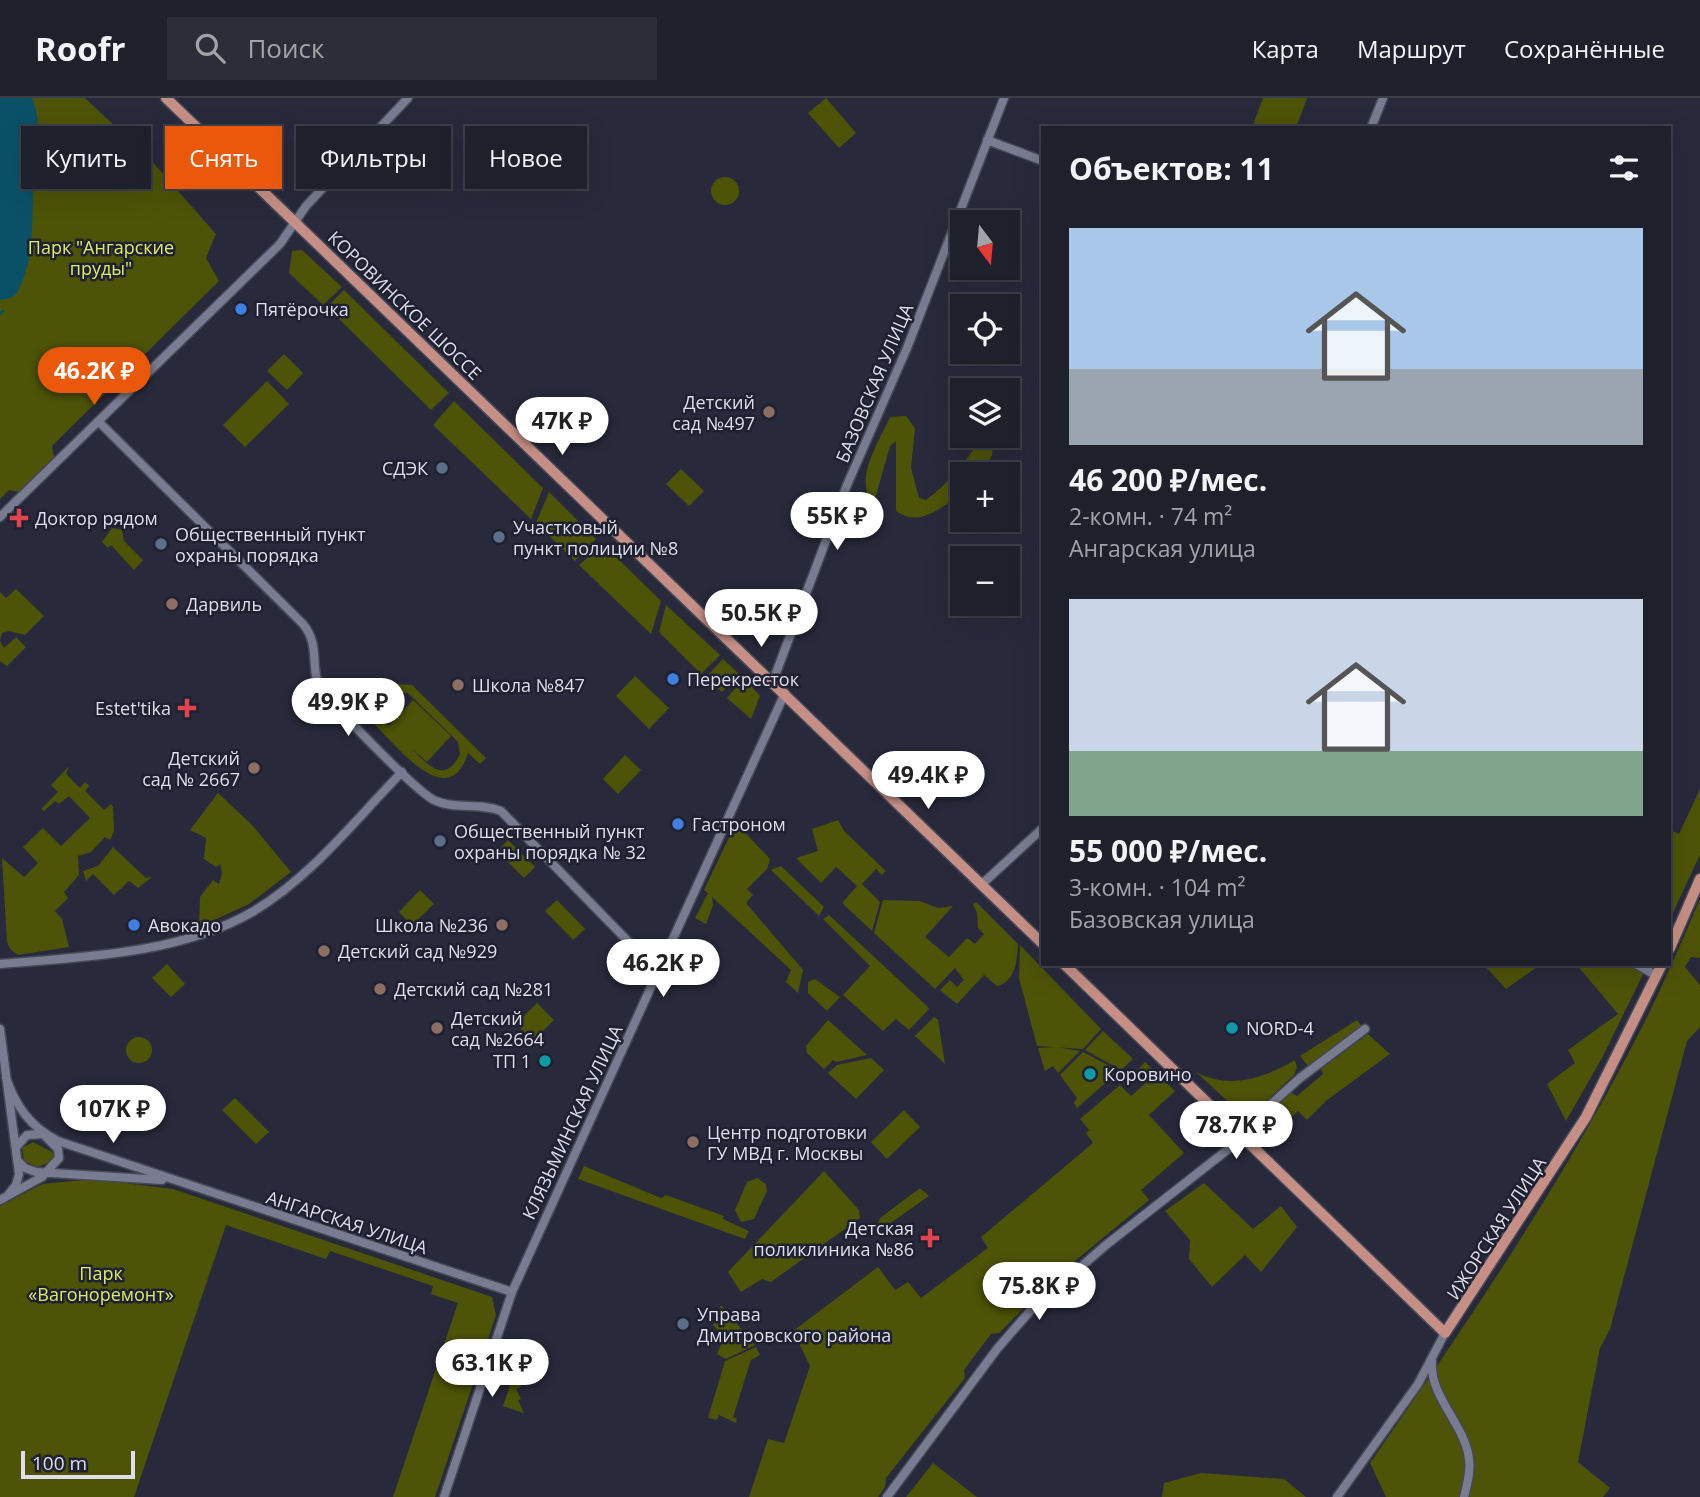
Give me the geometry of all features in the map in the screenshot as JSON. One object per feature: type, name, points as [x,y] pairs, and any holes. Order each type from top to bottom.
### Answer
[{"type":"main road","name":"КОРОВИНСКОЕ ШОССЕ","points":[[166,98],[1041,942]]},
{"type":"main road","points":[[1671,946],[1699,882]]},
{"type":"main road","points":[[1066,966],[1445,1333]]},
{"type":"main road","name":"ИЖОРСКАЯ УЛИЦА","points":[[1445,1333],[1586,1117],[1661,966]]},
{"type":"street","points":[[0,517],[280,244],[294,222],[408,98]]},
{"type":"street","name":"БАЗОВСКАЯ УЛИЦА","points":[[773,681],[847,485],[907,348],[1004,98]]},
{"type":"street","points":[[1372,126],[1382,98]]},
{"type":"street","points":[[988,140],[1041,160]]},
{"type":"street","points":[[99,422],[303,624],[314,643],[316,678],[322,690],[402,772],[434,801],[483,806],[500,811],[659,973]]},
{"type":"street","name":"КЛЯЗЬМИНСКАЯ УЛИЦА","points":[[444,1497],[512,1292],[785,693]]},
{"type":"street","points":[[0,964],[124,951],[176,940],[230,923],[256,910],[293,882],[402,772]]},
{"type":"street","points":[[982,884],[1041,830]]},
{"type":"street","points":[[1640,966],[1657,976]]},
{"type":"street","name":"АНГАРСКАЯ УЛИЦА","points":[[0,1029],[16,1154],[24,1168],[172,1181]]},
{"type":"street","points":[[887,1497],[997,1349],[1031,1310],[1106,1245],[1231,1147],[1240,1135],[1300,1078],[1364,1029]]},
{"type":"street","name":"АНГАРСКАЯ УЛИЦА","points":[[6,1078],[25,1116],[43,1133],[172,1181],[512,1292]]},
{"type":"street","points":[[43,1133],[60,1155],[48,1172],[4,1197],[19,1174],[16,1154],[24,1137],[43,1133]]},
{"type":"street","name":"ИЖОРСКАЯ УЛИЦА","points":[[1337,1497],[1432,1359],[1445,1333]]},
{"type":"street","points":[[1432,1359],[1434,1384],[1468,1451],[1470,1468],[1464,1497]]},
{"type":"green space","name":"Парк \"Ангарские пруды\"","points":[[0,98],[85,98],[115,126],[21,126],[21,189],[151,189],[151,160],[165,176],[165,189],[176,189],[216,234],[206,258],[219,281],[52,446],[54,457],[18,492],[9,490],[0,499]]},
{"type":"green space","points":[[826,98],[856,133],[839,148],[808,113]]},
{"type":"green space","points":[[1263,98],[1307,98],[1297,126],[1253,126]]},
{"type":"green space","points":[[725,177],[735,181],[739,191],[735,201],[725,205],[715,201],[711,191],[715,181]]},
{"type":"green space","points":[[302,250],[342,287],[323,305],[289,273],[292,251]]},
{"type":"green space","points":[[344,290],[449,393],[431,410],[327,307]]},
{"type":"green space","points":[[284,354],[303,373],[287,390],[267,371]]},
{"type":"green space","points":[[267,381],[289,404],[245,447],[223,425]]},
{"type":"green space","points":[[454,401],[543,488],[531,519],[433,425]]},
{"type":"green space","points":[[906,416],[915,428],[911,468],[919,498],[926,500],[950,478],[950,501],[922,517],[913,518],[896,511],[896,441],[890,446],[875,499],[868,495],[868,465],[890,417]]},
{"type":"green space","points":[[975,448],[993,448],[988,462],[964,462]]},
{"type":"green space","points":[[681,469],[704,491],[689,506],[666,484]]},
{"type":"green space","points":[[549,492],[596,539],[575,561],[536,523]]},
{"type":"green space","points":[[112,528],[122,530],[124,541],[143,560],[134,570],[111,545],[108,548],[102,542]]},
{"type":"green space","points":[[603,544],[661,601],[651,634],[579,565]]},
{"type":"green space","points":[[16,589],[44,616],[25,635],[9,631],[2,633],[0,641],[0,592],[6,598]]},
{"type":"green space","points":[[666,605],[720,655],[701,674],[659,632]]},
{"type":"green space","points":[[16,637],[26,647],[7,666],[0,661],[0,641],[4,648]]},
{"type":"green space","points":[[723,659],[739,674],[722,692],[706,677]]},
{"type":"green space","points":[[635,676],[669,708],[649,729],[616,696]]},
{"type":"green space","points":[[744,678],[760,696],[751,719],[727,698]]},
{"type":"green space","points":[[396,684],[412,685],[486,758],[480,764],[468,753],[459,770],[448,778],[436,777],[408,759],[374,724],[373,711],[377,699]],"holes":[[[394,693],[408,693],[458,742],[460,754],[448,769],[430,766],[412,749],[427,762],[451,736],[413,700],[389,726],[382,720],[382,705]]]},
{"type":"green space","points":[[625,755],[641,770],[618,794],[603,779]]},
{"type":"green space","points":[[69,766],[66,774],[80,788],[85,782],[89,786],[85,791],[104,810],[111,804],[114,831],[110,840],[105,837],[91,852],[78,856],[79,875],[64,892],[68,898],[55,911],[62,919],[69,947],[18,955],[10,949],[7,942],[2,858],[24,877],[38,863],[23,847],[43,828],[61,846],[90,818],[69,796],[59,804],[55,801],[44,811],[41,809],[58,792],[51,785]]},
{"type":"green space","points":[[1700,789],[1700,855],[1671,917],[1671,830],[1679,834]]},
{"type":"green space","points":[[218,793],[253,826],[291,872],[249,904],[199,927],[200,897],[213,880],[219,884],[222,873],[220,864],[216,867],[204,859],[206,838],[190,830]]},
{"type":"green space","points":[[838,820],[844,831],[886,871],[882,875],[876,869],[862,884],[880,902],[872,931],[842,903],[857,886],[836,867],[821,883],[796,858],[818,851],[812,829]]},
{"type":"green space","points":[[736,823],[770,859],[767,869],[747,889],[753,895],[746,903],[803,970],[798,993],[786,982],[791,970],[712,897],[713,905],[706,924],[695,918],[708,893],[704,890]]},
{"type":"green space","points":[[508,840],[535,867],[524,878],[497,851]]},
{"type":"green space","points":[[113,847],[146,878],[152,877],[138,888],[129,881],[114,895],[93,874],[86,881],[83,871],[98,866]]},
{"type":"green space","points":[[781,866],[824,907],[819,916],[771,870]]},
{"type":"green space","points":[[420,890],[434,904],[412,925],[399,912]]},
{"type":"green space","points":[[1700,899],[1700,958],[1691,957],[1685,967],[1700,985],[1700,1027],[1687,1041],[1610,1329],[1600,1348],[1578,1462],[1610,1488],[1603,1497],[1386,1497],[1370,1463],[1519,1242],[1588,1128],[1650,1011]]},
{"type":"green space","points":[[557,900],[585,929],[573,940],[545,911]]},
{"type":"green space","points":[[883,900],[920,901],[938,908],[953,906],[925,937],[949,957],[967,938],[975,944],[984,934],[978,928],[973,904],[976,902],[1018,944],[1012,975],[997,986],[984,975],[957,1004],[940,990],[950,980],[957,987],[964,980],[955,968],[935,989],[874,933]]},
{"type":"green space","points":[[829,915],[927,1006],[929,1009],[909,1030],[896,1019],[883,1031],[843,995],[870,966],[823,919]]},
{"type":"green space","points":[[1020,945],[1101,1029],[1083,1049],[1037,1046],[1019,978]]},
{"type":"green space","points":[[167,964],[185,984],[171,997],[152,978]]},
{"type":"green space","points":[[1485,966],[1538,966],[1506,989]]},
{"type":"green space","points":[[1578,966],[1647,966],[1603,1056],[1566,1121],[1547,1084],[1575,1063],[1568,1050],[1618,1014]]},
{"type":"green space","points":[[815,979],[840,997],[827,1011],[808,993],[808,982]]},
{"type":"green space","points":[[537,1003],[554,1020],[533,1041],[516,1024]]},
{"type":"green space","points":[[934,1017],[938,1020],[945,1064],[915,1036]]},
{"type":"green space","points":[[828,1020],[867,1055],[836,1062],[833,1060],[824,1069],[807,1053],[806,1046]]},
{"type":"green space","points":[[1357,1020],[1363,1028],[1308,1066],[1300,1056]]},
{"type":"green space","points":[[1103,1031],[1133,1059],[1121,1070],[1085,1050]]},
{"type":"green space","points":[[1368,1034],[1390,1054],[1327,1100],[1307,1120],[1298,1111],[1268,1139],[1253,1125],[1290,1092],[1297,1096],[1323,1074],[1321,1069]]},
{"type":"green space","points":[[139,1037],[148,1041],[152,1050],[148,1059],[139,1063],[130,1059],[126,1050],[130,1041]]},
{"type":"green space","points":[[1056,1047],[1080,1051],[1058,1073],[1053,1066],[1045,1071],[1038,1048]]},
{"type":"green space","points":[[1083,1052],[1119,1071],[1077,1108],[1074,1103],[1077,1098],[1060,1075]]},
{"type":"green space","points":[[871,1058],[884,1070],[856,1099],[828,1073],[837,1065]]},
{"type":"green space","points":[[1295,1060],[1297,1068],[1294,1075],[1247,1119],[1196,1072],[1221,1080],[1247,1080],[1272,1072]]},
{"type":"green space","points":[[1145,1062],[1175,1091],[1149,1115],[1184,1153],[1141,1190],[1149,1200],[1053,1279],[999,1333],[991,1334],[964,1370],[965,1378],[886,1478],[885,1487],[878,1497],[749,1497],[768,1439],[784,1443],[810,1366],[793,1331],[878,1267],[895,1290],[908,1282],[921,1298],[988,1248],[981,1237],[1093,1143],[1086,1133],[1089,1130],[1080,1119],[1120,1085],[1131,1096],[1148,1081],[1138,1069]]},
{"type":"green space","points":[[235,1098],[269,1132],[256,1144],[222,1110]]},
{"type":"green space","points":[[904,1110],[920,1127],[887,1159],[871,1142]]},
{"type":"green space","points":[[33,1142],[54,1153],[53,1161],[38,1167],[24,1161],[22,1148]]},
{"type":"green space","points":[[584,1166],[661,1198],[666,1195],[724,1216],[723,1219],[749,1231],[745,1239],[578,1179]]},
{"type":"green space","points":[[824,1171],[859,1210],[860,1218],[771,1282],[762,1279],[741,1292],[728,1272]]},
{"type":"green space","points":[[757,1178],[766,1184],[767,1191],[754,1219],[741,1222],[735,1210],[747,1182]]},
{"type":"green space","name":"Парк «Вагоноремонт»","points":[[92,1179],[173,1189],[492,1297],[496,1315],[435,1497],[393,1497],[458,1303],[431,1294],[433,1286],[330,1251],[326,1259],[226,1225],[134,1497],[0,1497],[0,1206],[42,1184]]},
{"type":"green space","points":[[1204,1183],[1253,1229],[1281,1206],[1297,1227],[1261,1272],[1245,1255],[1212,1287],[1189,1259],[1190,1240],[1165,1211]]},
{"type":"green space","points":[[920,1188],[929,1196],[882,1229],[878,1223],[880,1218]]},
{"type":"green space","points":[[721,1305],[755,1345],[726,1359],[717,1354],[724,1337],[713,1325]]},
{"type":"green space","points":[[756,1347],[760,1355],[751,1360],[733,1417],[737,1419],[736,1423],[719,1415],[717,1420],[708,1418],[725,1361]]},
{"type":"green space","points":[[518,1362],[540,1371],[518,1381],[521,1387],[516,1389],[521,1399],[518,1400],[524,1413],[503,1406]]},
{"type":"green space","points":[[933,1463],[977,1497],[906,1497]]},
{"type":"green space","points":[[1201,1473],[1284,1479],[1306,1497],[1162,1497],[1164,1483]]},
{"type":"water","points":[[0,98],[32,98],[38,126],[21,126],[21,189],[34,189],[28,264],[16,293],[10,298],[0,300]]},
{"type":"waterway","points":[[0,314],[3,311]]},
{"type":"place","name":"Пятёрочка","points":[[241,309]]},
{"type":"place","name":"Детский сад №497","points":[[769,412]]},
{"type":"place","name":"СДЭК","points":[[442,468]]},
{"type":"place","name":"Доктор рядом","points":[[19,518]]},
{"type":"place","name":"Участковый пункт полиции №8","points":[[499,537]]},
{"type":"place","name":"Общественный пункт охраны порядка","points":[[161,544]]},
{"type":"place","name":"Дарвиль","points":[[172,604]]},
{"type":"place","name":"Перекресток","points":[[673,679]]},
{"type":"place","name":"Школа №847","points":[[458,685]]},
{"type":"place","name":"Estet'tika","points":[[187,708]]},
{"type":"place","name":"Детский сад № 2667","points":[[254,768]]},
{"type":"place","name":"Гастроном","points":[[678,824]]},
{"type":"place","name":"Общественный пункт охраны порядка № 32","points":[[440,841]]},
{"type":"place","name":"Авокадо","points":[[134,925]]},
{"type":"place","name":"Школа №236","points":[[502,925]]},
{"type":"place","name":"Детский сад №929","points":[[324,951]]},
{"type":"place","name":"Детский сад №281","points":[[380,989]]},
{"type":"place","name":"Детский сад №2664","points":[[437,1028]]},
{"type":"place","name":"NORD-4","points":[[1232,1028]]},
{"type":"place","name":"ТП 1","points":[[545,1061]]},
{"type":"place","name":"Коровино","points":[[1090,1074]]},
{"type":"place","name":"Центр подготовки ГУ МВД г. Москвы","points":[[693,1142]]},
{"type":"place","name":"Детская поликлиника №86","points":[[930,1238]]},
{"type":"place","name":"Управа Дмитровского района","points":[[683,1324]]}]
